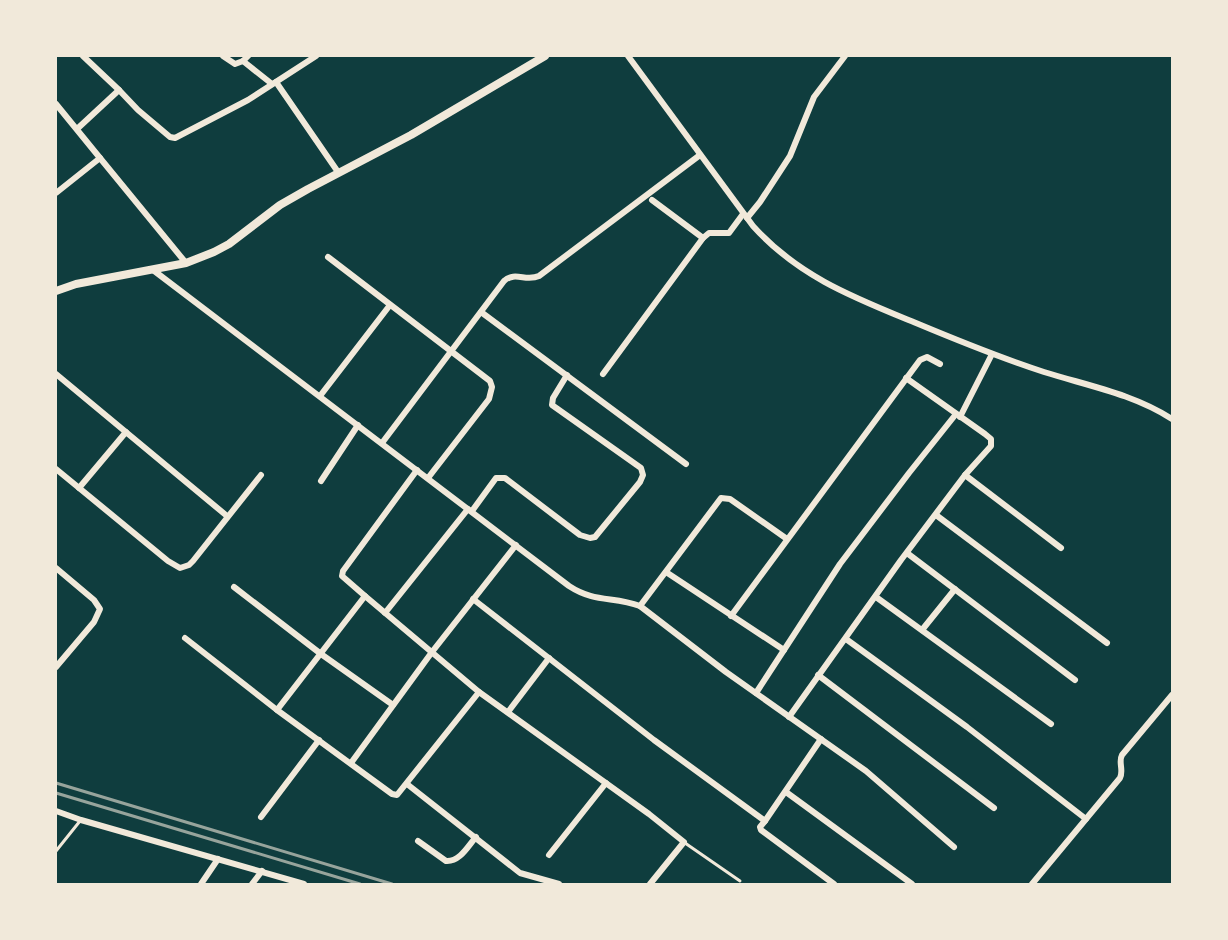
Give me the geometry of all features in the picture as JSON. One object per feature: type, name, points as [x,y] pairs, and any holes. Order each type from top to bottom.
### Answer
[{"type":"street","points":[[83,56],[146,117],[170,137],[175,138],[248,100],[316,56]]},
{"type":"street","points":[[223,56],[235,64],[246,58],[274,83],[339,172]]},
{"type":"street","points":[[56,291],[76,284],[186,263],[214,252],[229,244],[280,205],[411,135],[545,56]]},
{"type":"street","points":[[628,56],[745,216],[767,241],[826,284],[992,354],[1028,367],[1121,393],[1173,419]]},
{"type":"street","points":[[603,374],[703,238],[709,233],[729,233],[760,202],[790,156],[814,97],[845,56]]},
{"type":"street","points":[[77,129],[119,90]]},
{"type":"street","points":[[56,104],[186,263]]},
{"type":"street","points":[[381,443],[508,277],[519,276],[531,279],[546,271],[700,155]]},
{"type":"street","points":[[56,192],[100,158]]},
{"type":"street","points":[[652,200],[703,238]]},
{"type":"street","points":[[328,257],[490,381],[491,393],[428,478]]},
{"type":"street","points":[[153,270],[578,592],[589,597],[625,601],[640,606],[756,693],[866,771],[954,847]]},
{"type":"street","points":[[320,396],[390,305]]},
{"type":"street","points":[[481,312],[686,464]]},
{"type":"street","points":[[756,693],[840,564],[909,473],[958,416],[992,354]]},
{"type":"street","points":[[732,616],[920,360],[924,357],[930,358],[940,364]]},
{"type":"street","points":[[56,374],[227,516]]},
{"type":"street","points":[[385,613],[496,478],[505,478],[580,535],[590,538],[595,537],[640,482],[643,475],[641,468],[552,405],[553,398],[567,375]]},
{"type":"street","points":[[789,717],[907,553],[991,443],[991,439],[985,434],[906,378]]},
{"type":"street","points":[[321,481],[358,425]]},
{"type":"street","points":[[79,488],[126,432]]},
{"type":"street","points":[[56,469],[168,561],[180,568],[193,561],[261,475]]},
{"type":"street","points":[[417,470],[342,576],[345,581],[479,692],[649,814],[684,842],[650,885]]},
{"type":"street","points":[[965,475],[1060,548]]},
{"type":"street","points":[[640,606],[721,498],[730,499],[787,539]]},
{"type":"street","points":[[936,515],[1107,643]]},
{"type":"street","points":[[351,763],[432,652],[516,545]]},
{"type":"street","points":[[907,553],[1075,680]]},
{"type":"street","points":[[56,568],[89,596],[100,609],[94,622],[56,667]]},
{"type":"street","points":[[666,572],[784,650]]},
{"type":"street","points":[[234,587],[321,654],[393,705]]},
{"type":"street","points":[[922,630],[955,589]]},
{"type":"street","points":[[277,710],[365,596]]},
{"type":"street","points":[[876,597],[1051,724]]},
{"type":"street","points":[[473,599],[654,740],[765,821]]},
{"type":"street","points":[[185,638],[277,710],[395,795],[407,784],[479,692]]},
{"type":"street","points":[[846,639],[967,727],[1086,819]]},
{"type":"street","points":[[508,712],[549,658]]},
{"type":"street","points":[[818,675],[994,808]]},
{"type":"street","points":[[1032,885],[1120,778],[1122,755],[1173,694]]},
{"type":"street","points":[[821,739],[761,825],[760,830],[834,885]]},
{"type":"street","points":[[261,817],[319,740]]},
{"type":"street","points":[[549,855],[606,783]]},
{"type":"street","points":[[407,784],[520,873],[559,885]]},
{"type":"street","points":[[786,792],[912,885]]},
{"type":"street","points":[[56,811],[304,885]]},
{"type":"street","points":[[418,842],[446,861],[451,861],[457,859],[476,837]]},
{"type":"street","points":[[201,885],[218,859]]},
{"type":"street","points":[[252,885],[262,871]]},
{"type":"lane","points":[[56,851],[81,820]]},
{"type":"lane","points":[[684,842],[740,881]]},
{"type":"railway","points":[[56,783],[392,884]]},
{"type":"railway","points":[[56,793],[360,884]]}]
